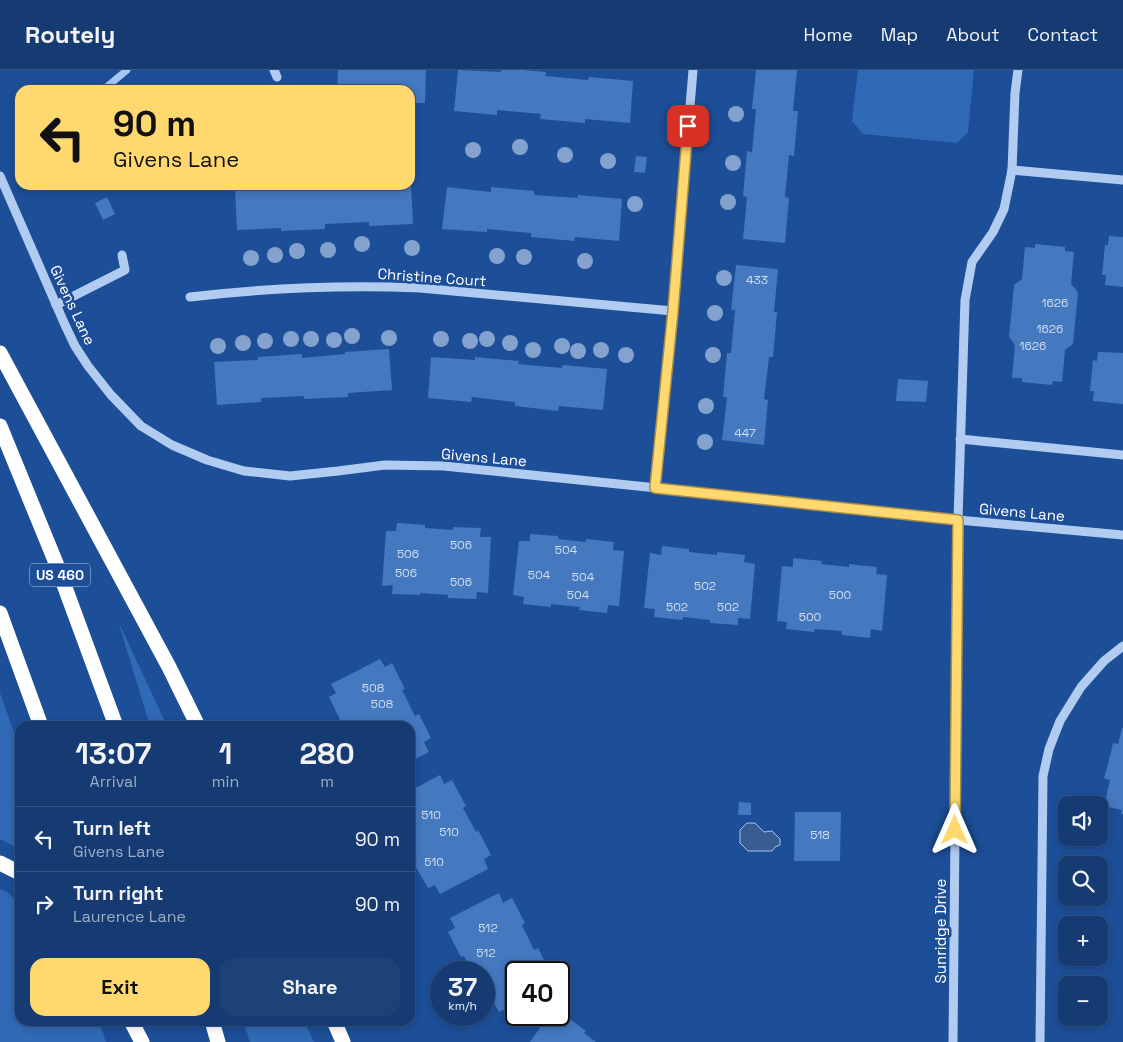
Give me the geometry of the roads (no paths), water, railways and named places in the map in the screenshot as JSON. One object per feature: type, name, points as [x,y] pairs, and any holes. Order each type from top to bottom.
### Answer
[{"type":"highway","points":[[0,354],[195,721]]},
{"type":"highway","name":"US 460","points":[[0,426],[56,563],[114,721]]},
{"type":"highway","points":[[0,613],[40,721]]},
{"type":"highway","points":[[0,864],[15,871]]},
{"type":"highway","points":[[134,1026],[142,1042]]},
{"type":"highway","points":[[142,1026],[147,1042]]},
{"type":"highway","points":[[213,1026],[218,1042]]},
{"type":"highway","points":[[336,1026],[343,1042]]},
{"type":"street","points":[[655,488],[673,311],[693,70]]},
{"type":"street","name":"Sunridge Drive","points":[[953,1042],[958,520],[965,300],[972,262],[993,232],[1004,209],[1012,170],[1015,93],[1018,70]]},
{"type":"street","points":[[1012,170],[1123,180]]},
{"type":"street","name":"Givens Lane","points":[[0,176],[56,305],[75,346],[88,366],[111,395],[141,426],[172,446],[207,460],[244,471],[290,476],[338,472],[385,465],[444,466],[958,520],[1123,535]]},
{"type":"street","points":[[56,305],[125,270],[122,255]]},
{"type":"street","name":"Christine Court","points":[[190,297],[239,291],[338,286],[387,287],[420,288],[673,311]]},
{"type":"street","points":[[960,439],[1123,455]]},
{"type":"street","points":[[1040,1042],[1044,776],[1049,750],[1060,721],[1081,687],[1104,661],[1123,646]]},
{"type":"waterway","points":[[109,85],[127,70]]}]
